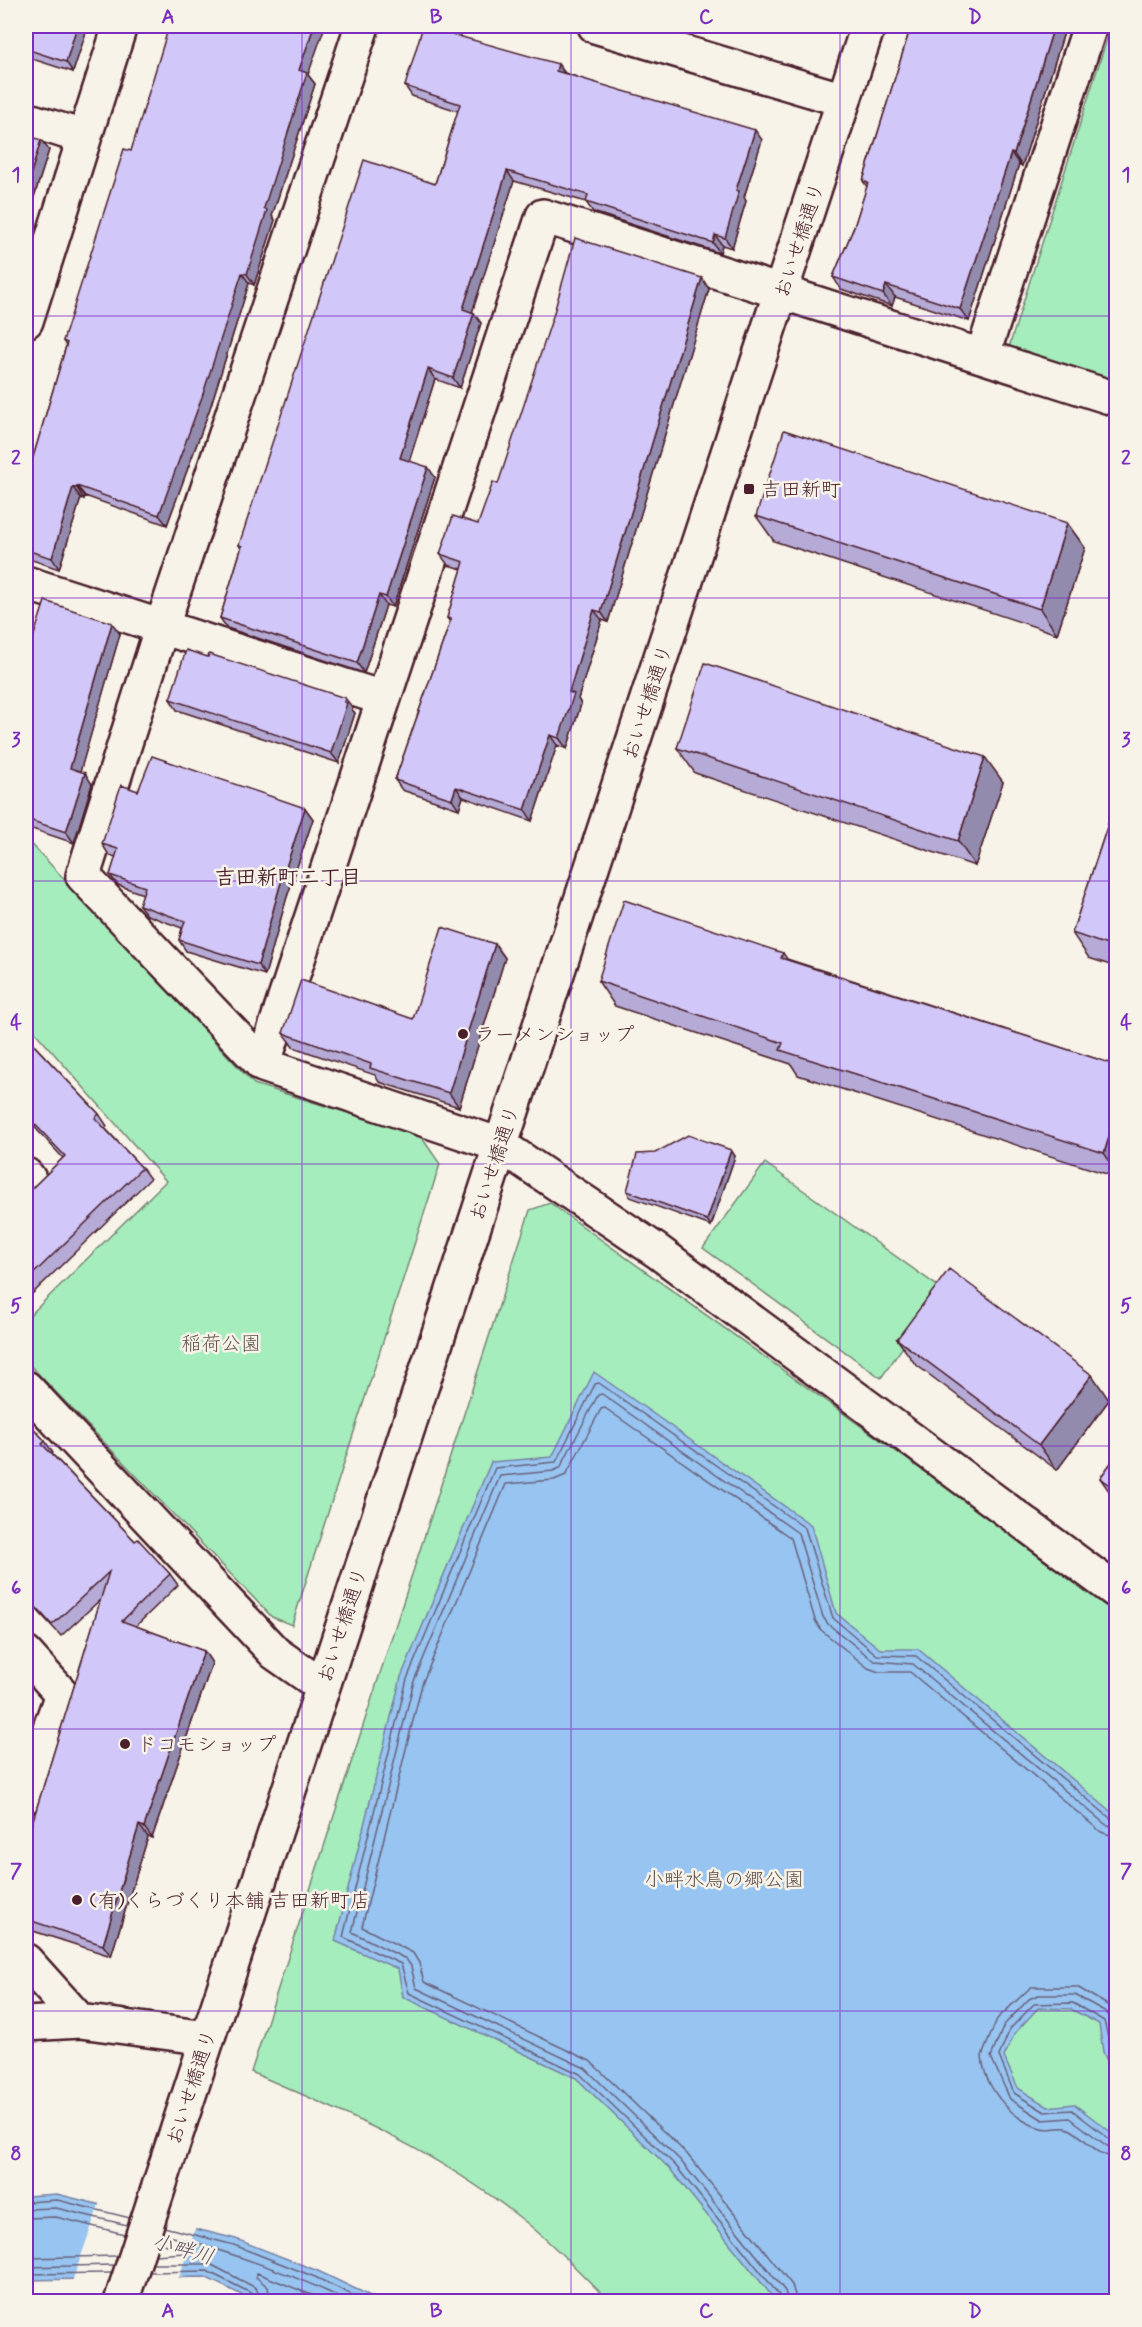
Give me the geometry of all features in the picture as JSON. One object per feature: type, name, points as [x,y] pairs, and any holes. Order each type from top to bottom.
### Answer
[{"type":"street","points":[[26,321],[120,26]]},
{"type":"street","points":[[362,26],[162,626],[84,876],[263,1065],[500,1145],[657,1251],[1116,1591]]},
{"type":"street","name":"おいせ橋通り","points":[[121,2301],[868,26]]},
{"type":"street","points":[[983,354],[1090,26]]},
{"type":"street","points":[[605,27],[843,99]]},
{"type":"street","points":[[26,119],[83,137]]},
{"type":"street","points":[[263,1065],[381,698],[543,216],[782,293],[983,354],[1116,399]]},
{"type":"street","points":[[26,582],[381,698]]},
{"type":"street","points":[[26,1175],[29,1179],[26,1183]]},
{"type":"street","points":[[26,1388],[275,1653],[322,1686]]},
{"type":"street","points":[[26,1654],[63,1694],[26,1796]]},
{"type":"street","points":[[26,1961],[80,2021]]},
{"type":"street","points":[[26,2024],[80,2021],[207,2038]]},
{"type":"green space","points":[[1111,26],[1116,26],[1116,382],[1009,347]]},
{"type":"green space","name":"稲荷公園","points":[[26,838],[254,1084],[420,1135],[440,1164],[292,1625],[272,1617],[26,1361],[26,1319],[166,1181],[26,1022]]},
{"type":"green space","points":[[765,1163],[943,1290],[881,1378],[703,1248]]},
{"type":"green space","name":"小畔水鳥の郷公園","points":[[550,1203],[1116,1609],[1116,2301],[609,2301],[534,2229],[459,2175],[358,2120],[251,2072],[530,1210]]},
{"type":"water","name":"小畔水鳥の郷公園","points":[[594,1372],[811,1525],[836,1613],[880,1649],[918,1649],[1116,1816],[1116,2081],[1103,2052],[1099,2024],[1071,2009],[1038,2008],[1015,2033],[1004,2057],[1018,2088],[1048,2107],[1074,2104],[1116,2136],[1116,2301],[776,2301],[670,2169],[576,2078],[403,1997],[398,1969],[335,1941],[401,1677],[491,1462],[552,1457]]},
{"type":"water","name":"小畔川","points":[[57,2194],[236,2239],[318,2271],[381,2301],[254,2301],[205,2277],[26,2280],[26,2196]]},
{"type":"pier","points":[[100,2202],[196,2226],[178,2281],[72,2282]]},
{"type":"building","points":[[26,26],[77,26],[66,62],[26,49]]},
{"type":"building","points":[[169,26],[314,26],[299,70],[307,73],[264,208],[267,210],[247,274],[242,273],[202,397],[159,515],[77,486],[77,488],[73,487],[52,558],[26,550],[26,481],[67,343],[63,341],[124,149],[131,151]]},
{"type":"building","points":[[423,26],[558,64],[556,71],[755,130],[736,190],[739,191],[725,238],[715,235],[713,243],[586,202],[588,195],[507,171],[463,309],[474,313],[453,378],[428,369],[400,458],[428,467],[386,597],[379,595],[357,663],[220,618],[242,546],[239,545],[364,160],[435,184],[460,104],[405,86]]},
{"type":"building","points":[[911,26],[1054,26],[1014,154],[1011,153],[960,309],[886,285],[883,294],[833,277],[854,227],[868,183],[863,181]]},
{"type":"building","points":[[26,135],[41,140],[27,186],[26,186]]},
{"type":"building","points":[[575,238],[702,278],[601,612],[594,610],[569,692],[574,694],[559,738],[550,735],[525,810],[456,787],[452,799],[395,780],[451,619],[447,618],[464,562],[440,554],[453,516],[478,524],[493,482],[498,484],[553,316]]},
{"type":"building","points":[[784,430],[1067,523],[1040,609],[756,516]]},
{"type":"building","points":[[45,601],[112,623],[70,768],[85,773],[66,832],[26,819],[26,660]]},
{"type":"building","points":[[186,650],[208,657],[209,654],[345,698],[344,702],[347,703],[331,753],[170,699]]},
{"type":"building","points":[[705,663],[985,757],[958,841],[677,748]]},
{"type":"building","points":[[152,756],[305,808],[258,965],[179,940],[185,921],[139,905],[145,887],[110,875],[118,849],[102,844],[121,785],[138,791]]},
{"type":"building","points":[[1116,800],[1116,948],[1072,933]]},
{"type":"building","points":[[624,900],[783,953],[781,958],[1116,1065],[1116,1115],[1104,1153],[780,1050],[783,1043],[598,981]]},
{"type":"building","points":[[442,927],[495,944],[449,1093],[370,1068],[371,1064],[283,1033],[301,980],[413,1019]]},
{"type":"building","points":[[26,1037],[99,1114],[95,1118],[142,1168],[26,1281],[26,1194],[65,1156],[26,1115]]},
{"type":"building","points":[[688,1135],[731,1150],[707,1220],[627,1191],[637,1154],[655,1153]]},
{"type":"building","points":[[949,1269],[1092,1375],[1039,1445],[897,1339]]},
{"type":"building","points":[[26,1420],[45,1441],[42,1444],[170,1574],[122,1621],[204,1651],[144,1827],[139,1825],[103,1945],[26,1919],[26,1843],[109,1572],[52,1625],[26,1596]]},
{"type":"building","points":[[1116,1456],[1116,1490],[1100,1478]]},
{"type":"place","name":"吉田新町","points":[[749,489]]},
{"type":"place","name":"ラーメンショップ","points":[[463,1034]]},
{"type":"place","name":"ドコモショップ","points":[[125,1744]]},
{"type":"place","name":"(有)くらづくり本舗 吉田新町店","points":[[77,1900]]},
{"type":"district","name":"吉田新町二丁目","points":[[288,877]]}]
